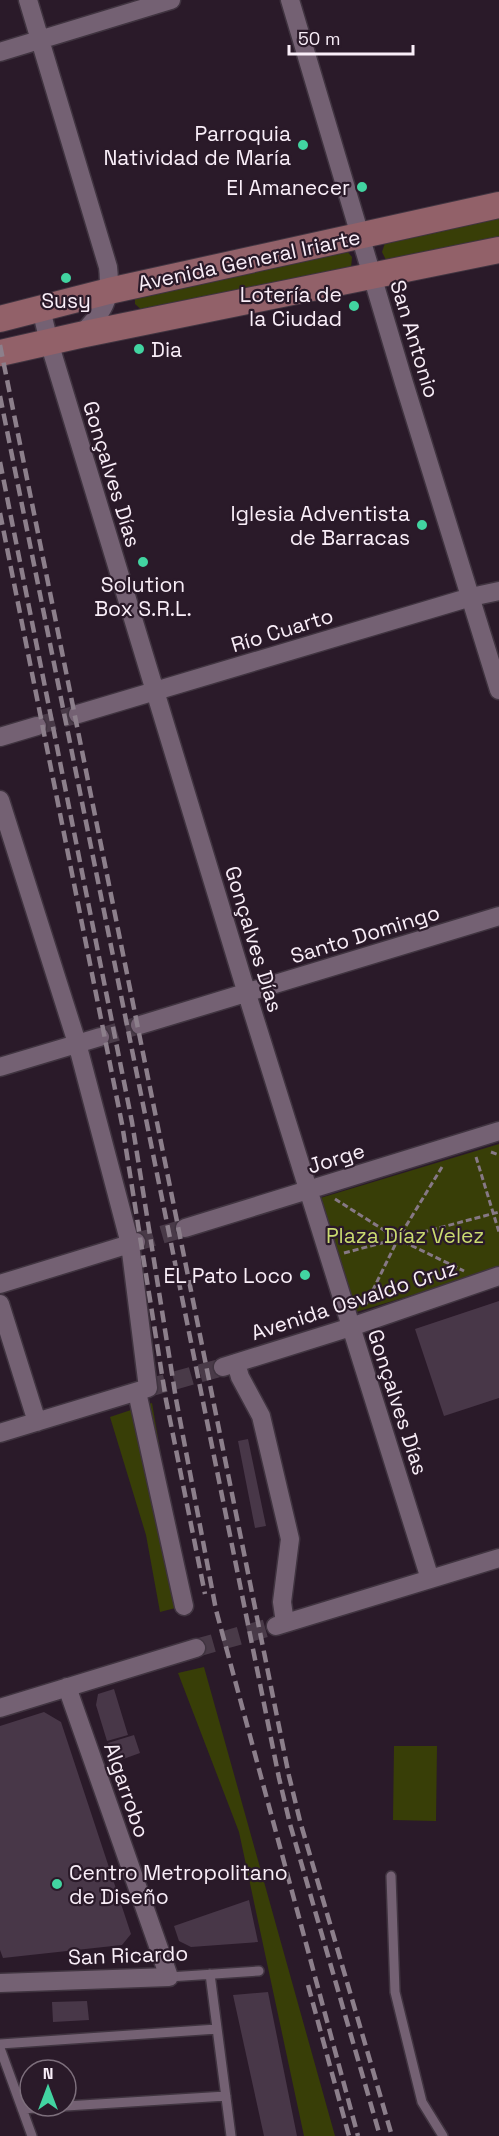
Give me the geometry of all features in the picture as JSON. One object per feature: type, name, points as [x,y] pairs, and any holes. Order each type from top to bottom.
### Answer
[{"type":"main road","name":"Avenida General Iriarte","points":[[0,319],[109,291],[499,205]]},
{"type":"main road","name":"Avenida General Iriarte","points":[[0,353],[499,250]]},
{"type":"street","points":[[28,0],[108,267],[109,291],[103,308],[97,319],[80,335]]},
{"type":"street","points":[[0,52],[171,0]]},
{"type":"street","name":"San Antonio","points":[[290,0],[499,690]]},
{"type":"street","name":"Gonçalves Días","points":[[41,309],[49,342],[247,994],[430,1579]]},
{"type":"street","name":"Río Cuarto","points":[[78,714],[471,597],[499,591]]},
{"type":"street","points":[[0,737],[37,726]]},
{"type":"street","points":[[0,800],[77,1043],[133,1243],[142,1390],[184,1606]]},
{"type":"street","name":"Santo Domingo","points":[[140,1025],[499,916]]},
{"type":"street","points":[[0,1066],[100,1037]]},
{"type":"street","name":"Jorge","points":[[186,1228],[499,1131]]},
{"type":"street","points":[[0,1284],[133,1243]]},
{"type":"street","name":"Avenida Osvaldo Cruz","points":[[430,1579],[280,1624],[290,1539],[261,1416],[240,1377],[229,1365],[351,1327],[499,1276]]},
{"type":"street","points":[[0,1304],[37,1422]]},
{"type":"street","points":[[0,1433],[142,1390]]},
{"type":"street","points":[[430,1579],[499,1558]]},
{"type":"street","points":[[0,1708],[196,1648]]},
{"type":"street","name":"Algarrobo","points":[[67,1687],[169,1977]]},
{"type":"street","name":"San Ricardo","points":[[0,1983],[169,1977]]},
{"type":"lane","points":[[391,1876],[395,1992],[422,2102],[443,2136]]},
{"type":"lane","name":"San Ricardo","points":[[169,1977],[259,1971]]},
{"type":"lane","points":[[210,1974],[231,2136]]},
{"type":"lane","points":[[18,2098],[0,2046],[217,2029]]},
{"type":"lane","points":[[78,2105],[226,2096]]},
{"type":"lane","points":[[25,2118],[32,2136]]},
{"type":"path","points":[[471,1140],[499,1232]]},
{"type":"path","points":[[351,1327],[363,1310],[398,1239],[446,1160],[446,1148]]},
{"type":"path","points":[[308,1190],[329,1196],[398,1239],[475,1276],[479,1283]]},
{"type":"path","points":[[328,1257],[499,1212]]},
{"type":"green space","points":[[499,213],[499,243],[388,264],[382,252],[385,243],[392,238]]},
{"type":"green space","points":[[346,250],[352,257],[351,268],[144,312],[135,304],[135,297]]},
{"type":"green space","name":"Plaza Díaz Velez","points":[[499,1144],[499,1269],[353,1313],[317,1199]]},
{"type":"green space","points":[[152,1403],[187,1605],[160,1612],[146,1535],[110,1417]]},
{"type":"green space","points":[[204,1667],[335,2136],[304,2136],[239,1832],[178,1673]]},
{"type":"green space","points":[[394,1746],[437,1746],[436,1821],[393,1820]]},
{"type":"building","points":[[499,1301],[499,1398],[444,1416],[415,1329]]},
{"type":"building","points":[[248,1439],[266,1526],[255,1528],[238,1441]]},
{"type":"building","points":[[114,1689],[128,1735],[107,1741],[96,1705],[98,1694]]},
{"type":"building","name":"Centro Metropolitano de Diseño","points":[[44,1712],[61,1722],[131,1934],[122,1945],[3,1958],[0,1950],[0,1726]]},
{"type":"building","points":[[134,1735],[140,1753],[115,1762],[108,1743]]},
{"type":"building","points":[[249,1900],[258,1942],[191,1947],[179,1941],[174,1926]]},
{"type":"building","points":[[268,1992],[297,2136],[264,2136],[233,1995]]},
{"type":"building","points":[[87,2001],[89,2020],[53,2022],[52,2002]]},
{"type":"tunnel","points":[[37,726],[78,714]]},
{"type":"tunnel","points":[[100,1037],[140,1025]]},
{"type":"tunnel","points":[[136,1242],[185,1228]]},
{"type":"tunnel","points":[[148,1388],[223,1367]]},
{"type":"tunnel","points":[[196,1648],[274,1626]]},
{"type":"railway","points":[[0,345],[289,1776],[300,1821],[392,2136]]},
{"type":"railway","points":[[0,396],[279,1778],[290,1824],[380,2136]]},
{"type":"railway","points":[[0,462],[132,1122],[176,1399],[216,1610],[358,2136]]},
{"type":"railway","points":[[0,513],[122,1124],[166,1400],[205,1594]]},
{"type":"railway","points":[[308,1985],[349,2136]]},
{"type":"place","name":"Parroquia Natividad de María","points":[[303,145]]},
{"type":"place","name":"El Amanecer","points":[[362,187]]},
{"type":"place","name":"Susy","points":[[66,278]]},
{"type":"place","name":"Lotería de la Ciudad","points":[[354,306]]},
{"type":"place","name":"Dia","points":[[139,349]]},
{"type":"place","name":"Iglesia Adventista de Barracas","points":[[422,525]]},
{"type":"place","name":"Solution Box S.R.L.","points":[[143,562]]},
{"type":"place","name":"EL Pato Loco","points":[[305,1275]]},
{"type":"place","name":"Centro Metropolitano de Diseño","points":[[57,1884]]}]
